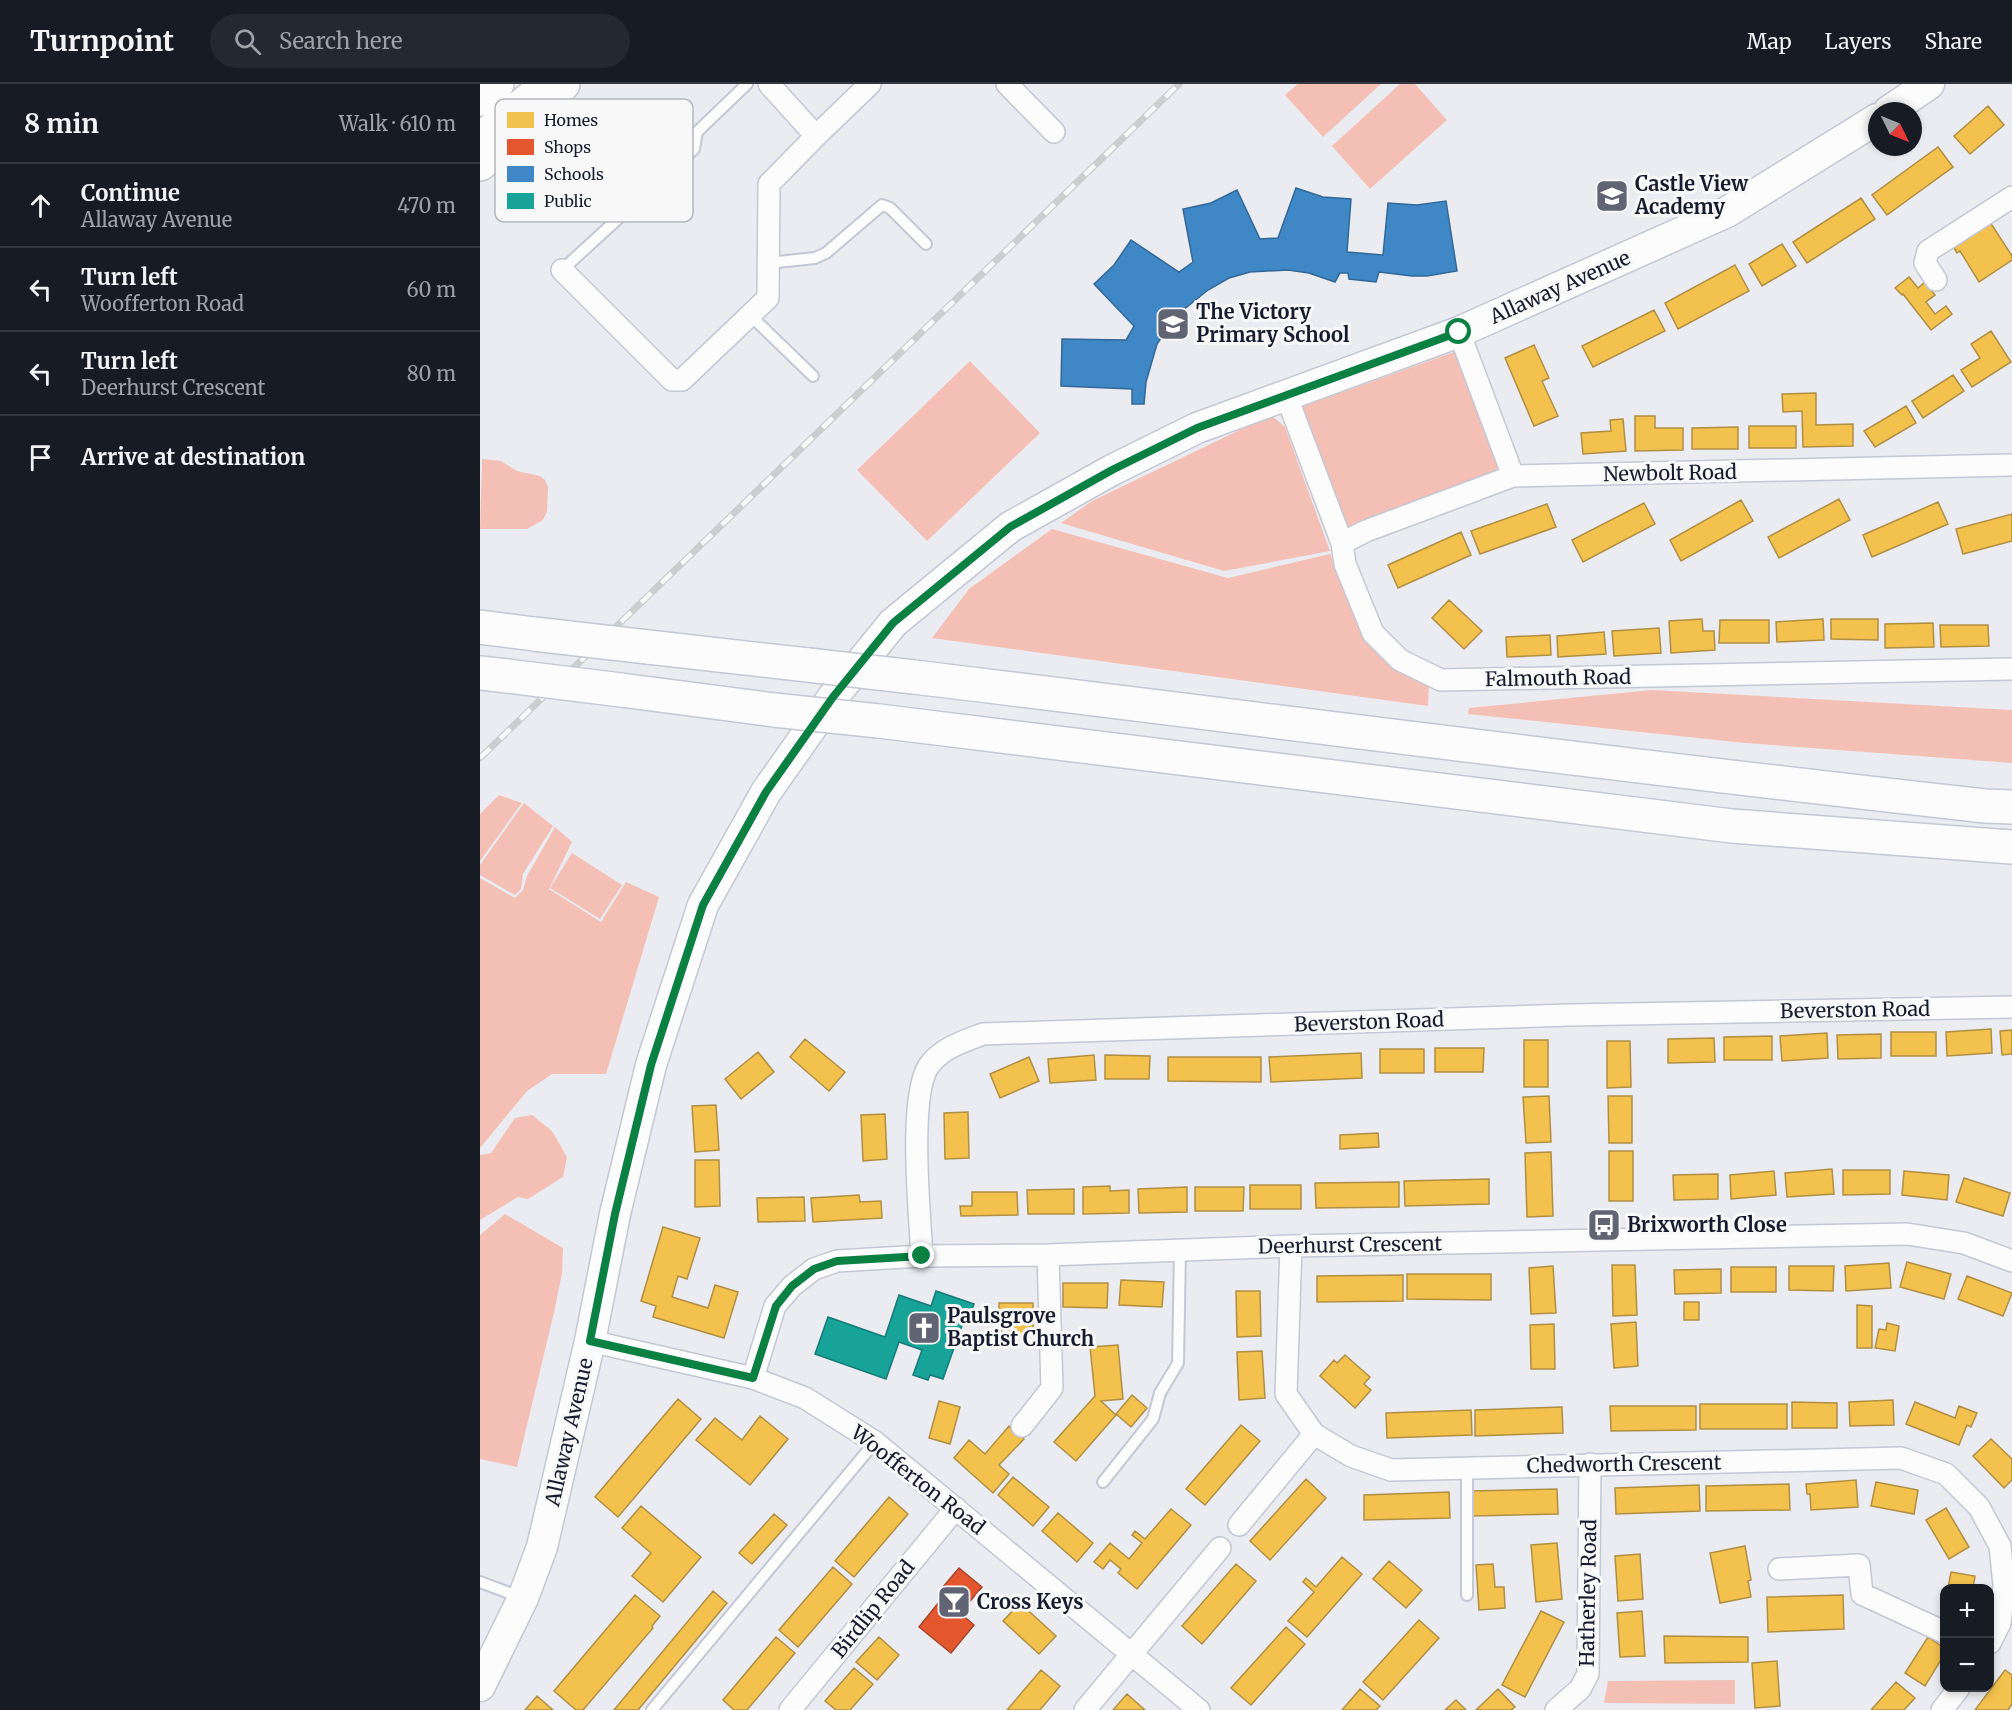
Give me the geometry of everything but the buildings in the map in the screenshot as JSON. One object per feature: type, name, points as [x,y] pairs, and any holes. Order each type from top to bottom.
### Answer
[{"type":"main road","points":[[480,99],[497,84]]},
{"type":"main road","points":[[547,99],[563,84]]},
{"type":"main road","points":[[480,164],[495,150]]},
{"type":"main road","points":[[480,627],[1421,738],[1720,777],[2012,807]]},
{"type":"main road","points":[[493,675],[1732,826],[2012,847]]},
{"type":"street","points":[[521,99],[539,84]]},
{"type":"street","points":[[769,84],[816,136]]},
{"type":"street","points":[[562,270],[672,380],[682,380],[768,298],[769,184],[870,84]]},
{"type":"street","points":[[1007,84],[1054,132]]},
{"type":"street","points":[[1902,102],[1929,84]]},
{"type":"street","points":[[480,132],[495,120]]},
{"type":"street","name":"Allaway Avenue","points":[[480,1686],[523,1598],[543,1547],[590,1341],[615,1214],[651,1065],[703,905],[766,792],[833,697],[893,623],[1010,527],[1112,470],[1173,439],[1248,408],[1459,332],[1726,212],[1868,125]]},
{"type":"street","points":[[1936,280],[1925,263],[1928,252],[2011,199]]},
{"type":"street","points":[[1459,332],[1514,476]]},
{"type":"street","name":"Falmouth Road","points":[[1286,395],[1342,543],[1345,564],[1374,633],[1400,660],[1441,680],[2012,669]]},
{"type":"street","name":"Newbolt Road","points":[[1342,543],[1366,531],[1514,476],[2012,465]]},
{"type":"street","name":"Beverston Road","points":[[922,1256],[916,1132],[918,1097],[929,1064],[954,1045],[983,1034],[1558,1015],[2012,1007]]},
{"type":"street","name":"Deerhurst Crescent","points":[[753,1378],[776,1306],[792,1286],[814,1269],[837,1261],[922,1256],[1048,1255],[1291,1246],[1907,1234],[1965,1243],[2012,1261]]},
{"type":"street","name":"Chedworth Crescent","points":[[1291,1246],[1286,1394],[1314,1434],[1351,1456],[1391,1470],[1900,1458],[1946,1474],[1979,1507],[2000,1546],[2004,1585],[2000,1623],[1992,1638]]},
{"type":"street","points":[[1022,1426],[1052,1388],[1048,1255]]},
{"type":"street","name":"Woofferton Road","points":[[590,1341],[753,1378],[805,1398],[874,1442],[1199,1710]]},
{"type":"street","points":[[1239,1525],[1314,1434]]},
{"type":"street","name":"Hatherley Road","points":[[1556,1710],[1580,1689],[1588,1674],[1590,1464]]},
{"type":"street","name":"Birdlip Road","points":[[790,1710],[956,1508]]},
{"type":"street","points":[[1085,1710],[1220,1548]]},
{"type":"street","points":[[1779,1569],[1858,1565],[1862,1594],[1940,1630]]},
{"type":"street","points":[[1942,1710],[1956,1692]]},
{"type":"lane","points":[[693,150],[697,132],[747,84]]},
{"type":"lane","points":[[768,263],[815,258],[826,253],[882,205],[890,207],[926,244]]},
{"type":"lane","points":[[562,270],[614,222]]},
{"type":"lane","points":[[750,315],[813,376]]},
{"type":"lane","points":[[1103,1482],[1153,1419],[1160,1393],[1178,1363],[1180,1250]]},
{"type":"lane","points":[[652,1710],[874,1442]]},
{"type":"lane","points":[[1467,1467],[1467,1595]]},
{"type":"lane","points":[[480,1582],[523,1598]]},
{"type":"shaded area","points":[[1298,84],[1381,84],[1323,137],[1285,95]]},
{"type":"shaded area","points":[[1400,84],[1415,84],[1447,120],[1370,189],[1332,146]]},
{"type":"shaded area","points":[[1457,351],[1498,466],[1493,476],[1345,529],[1298,408]]},
{"type":"shaded area","points":[[970,361],[1040,433],[927,541],[857,470]]},
{"type":"shaded area","points":[[1271,415],[1285,427],[1330,551],[1224,571],[1061,523],[1092,501]]},
{"type":"shaded area","points":[[482,459],[501,461],[517,471],[540,476],[545,480],[548,487],[547,512],[543,520],[527,529],[480,529]]},
{"type":"shaded area","points":[[1052,529],[1228,578],[1330,554],[1363,630],[1429,682],[1428,706],[932,638],[969,589]]},
{"type":"shaded area","points":[[1652,690],[2012,710],[2012,763],[1745,743],[1468,714],[1469,708]]},
{"type":"shaded area","points":[[499,795],[522,803],[480,861],[480,814]]},
{"type":"shaded area","points":[[524,803],[553,826],[523,874],[521,889],[515,895],[480,875],[480,865]]},
{"type":"shaded area","points":[[555,827],[572,842],[549,889],[601,922],[626,882],[659,897],[606,1074],[552,1074],[527,1091],[480,1148],[480,878],[515,898],[523,890],[527,876]]},
{"type":"shaded area","points":[[572,853],[622,885],[600,919],[550,888]]},
{"type":"shaded area","points":[[532,1115],[552,1131],[567,1157],[563,1177],[528,1199],[518,1197],[480,1220],[480,1155],[491,1153],[515,1118]]},
{"type":"shaded area","points":[[505,1214],[563,1248],[562,1273],[555,1308],[517,1467],[480,1459],[480,1235]]},
{"type":"shaded area","points":[[1735,1680],[1735,1704],[1604,1703],[1608,1681]]},
{"type":"railway","points":[[480,758],[1179,84]]},
{"type":"place","name":"Castle View Academy","points":[[1612,196]]},
{"type":"place","name":"The Victory Primary School","points":[[1173,324]]},
{"type":"place","name":"Brixworth Close","points":[[1604,1225]]},
{"type":"place","name":"Paulsgrove Baptist Church","points":[[924,1328]]},
{"type":"place","name":"Cross Keys","points":[[954,1602]]},
{"type":"route","points":[[922,1256],[837,1261],[814,1269],[792,1286],[776,1306],[753,1378],[590,1341],[615,1214],[651,1065],[703,905],[766,792],[833,697],[893,623],[1010,527],[1112,470],[1197,428],[1459,332]]}]
